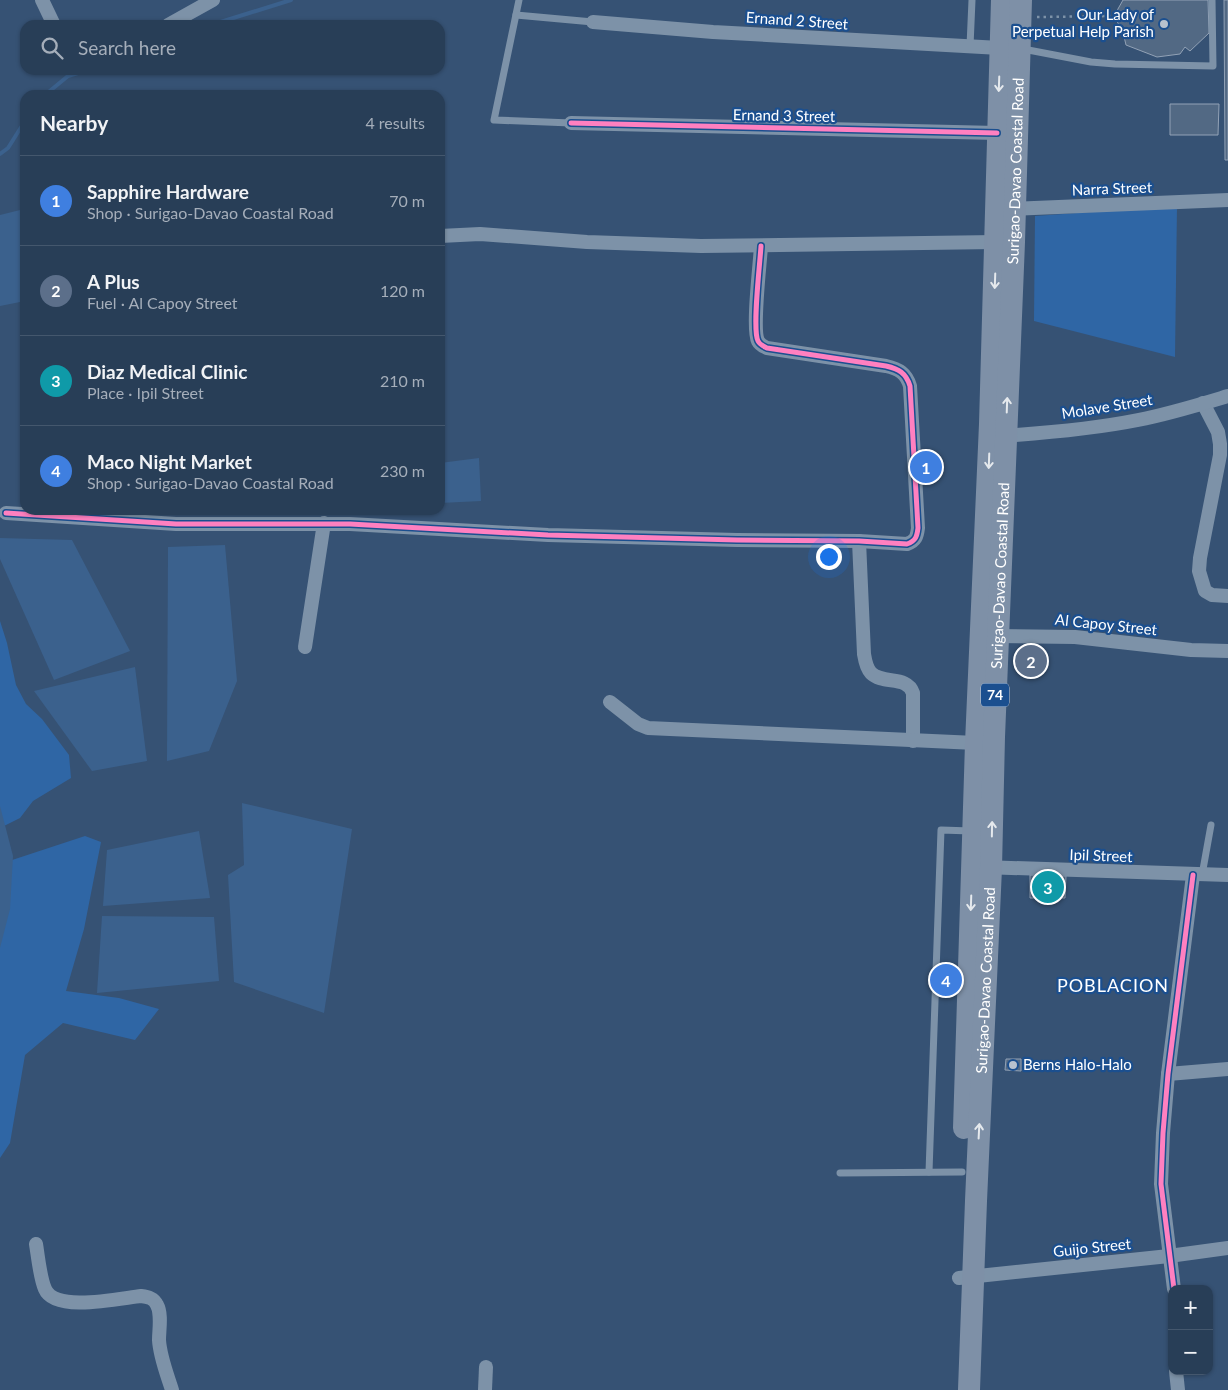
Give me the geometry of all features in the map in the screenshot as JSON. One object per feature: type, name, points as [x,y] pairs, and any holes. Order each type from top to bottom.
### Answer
[{"type":"highway","name":"Surigao-Davao Coastal Road","points":[[954,1390],[966,1278],[998,436],[1010,48],[1002,0]]},
{"type":"highway","name":"Surigao-Davao Coastal Road","points":[[998,436],[996,242],[1005,210],[998,133],[1010,48],[1021,9]]},
{"type":"highway","name":"Surigao-Davao Coastal Road","points":[[969,1390],[962,1172],[982,867],[974,832],[976,744],[989,636]]},
{"type":"street","points":[[42,0],[52,20]]},
{"type":"street","points":[[174,20],[193,5],[213,0]]},
{"type":"street","name":"Ernand 2 Street","points":[[593,22],[714,32],[1010,48]]},
{"type":"street","name":"Ernand 3 Street","points":[[571,124],[998,133]]},
{"type":"street","name":"Narra Street","points":[[1005,210],[1228,200]]},
{"type":"street","points":[[445,236],[480,234],[639,245],[761,246],[996,242]]},
{"type":"street","points":[[37,515],[176,524],[324,524],[548,536],[859,541],[907,544],[916,538],[918,528],[910,386],[903,372],[896,368],[767,348],[761,345],[757,340],[756,328],[761,246]]},
{"type":"street","name":"Molave Street","points":[[998,436],[1065,431],[1138,420],[1228,396]]},
{"type":"street","points":[[1204,403],[1218,432],[1220,455],[1199,571],[1204,590],[1212,595],[1228,596]]},
{"type":"street","points":[[6,513],[20,514]]},
{"type":"street","points":[[304,647],[324,524]]},
{"type":"street","points":[[859,541],[866,665],[871,674],[883,679],[908,684],[912,687],[914,693],[913,741]]},
{"type":"street","name":"Al Capoy Street","points":[[989,636],[1075,637],[1191,650],[1228,652]]},
{"type":"street","points":[[610,702],[638,724],[648,728],[976,744]]},
{"type":"street","name":"Ipil Street","points":[[982,867],[1228,875]]},
{"type":"street","points":[[1174,1285],[1161,1184],[1163,1133],[1168,1074],[1198,875]]},
{"type":"street","points":[[1168,1074],[1228,1069]]},
{"type":"street","points":[[36,1244],[45,1290],[51,1297],[58,1300],[80,1303],[141,1296],[150,1297],[155,1301],[159,1307],[159,1341],[163,1364],[172,1390]]},
{"type":"street","name":"Guijo Street","points":[[966,1278],[1228,1248]]},
{"type":"street","points":[[485,1390],[486,1367]]},
{"type":"street","points":[[1176,1375],[1178,1390]]},
{"type":"lane","points":[[519,0],[494,120],[571,124]]},
{"type":"lane","points":[[970,46],[972,0]]},
{"type":"lane","points":[[1010,48],[1099,63],[1213,66],[1212,0]]},
{"type":"lane","points":[[516,15],[593,22]]},
{"type":"lane","points":[[1198,875],[1211,825]]},
{"type":"lane","points":[[929,1172],[941,830],[974,832]]},
{"type":"lane","points":[[840,1174],[962,1172]]},
{"type":"path","points":[[1021,9],[1114,16]]},
{"type":"shaded area","points":[[1177,206],[1175,357],[1034,321],[1035,216]]},
{"type":"shaded area","points":[[20,210],[20,302],[0,306],[0,215]]},
{"type":"shaded area","points":[[479,458],[481,501],[445,503],[445,462]]},
{"type":"shaded area","points":[[0,538],[72,540],[130,651],[54,680],[0,559]]},
{"type":"shaded area","points":[[225,545],[237,681],[209,751],[167,761],[168,547]]},
{"type":"shaded area","points":[[0,621],[16,685],[26,704],[42,719],[69,755],[71,778],[33,801],[20,818],[0,828]]},
{"type":"shaded area","points":[[135,667],[147,761],[92,771],[34,691]]},
{"type":"shaded area","points":[[242,803],[352,829],[324,1013],[234,982],[228,875],[244,865]]},
{"type":"shaded area","points":[[0,806],[13,856],[10,909],[0,948]]},
{"type":"shaded area","points":[[199,831],[210,898],[103,906],[107,850]]},
{"type":"shaded area","points":[[85,836],[101,842],[84,929],[66,991],[119,998],[159,1009],[135,1040],[63,1023],[25,1055],[10,1143],[0,1158],[0,864]]},
{"type":"shaded area","points":[[102,916],[214,917],[219,981],[97,993]]},
{"type":"building","name":"Our Lady of Perpetual Help Parish","points":[[1123,0],[1208,0],[1209,33],[1190,51],[1185,47],[1180,54],[1157,57],[1126,45],[1123,32],[1114,16]]},
{"type":"building","points":[[1224,0],[1228,0],[1228,160],[1225,160]]},
{"type":"building","points":[[1170,104],[1219,104],[1218,135],[1170,135]]},
{"type":"building","points":[[1026,664],[1034,664],[1034,675],[1026,675]]},
{"type":"building","points":[[1030,875],[1066,876],[1065,898],[1030,898]]},
{"type":"building","points":[[1006,1059],[1021,1059],[1021,1071],[1005,1070]]},
{"type":"waterway","points":[[227,20],[291,0]]},
{"type":"waterway","points":[[51,90],[71,75]]},
{"type":"waterway","points":[[0,154],[8,148],[20,129]]},
{"type":"cycle path","points":[[571,123],[997,133]]},
{"type":"cycle path","points":[[37,515],[176,524],[350,524],[548,535],[910,543],[915,538],[918,528],[910,386],[906,378],[901,372],[886,366],[767,348],[761,344],[756,334],[761,246]]},
{"type":"cycle path","points":[[6,513],[20,514]]},
{"type":"cycle path","points":[[1174,1285],[1161,1184],[1163,1133],[1168,1074],[1193,875]]},
{"type":"place","name":"Our Lady of Perpetual Help Parish","points":[[1164,24]]},
{"type":"place","name":"Sapphire Hardware","points":[[926,467]]},
{"type":"place","name":"A Plus","points":[[1031,661]]},
{"type":"place","name":"Diaz Medical Clinic","points":[[1048,887]]},
{"type":"place","name":"Maco Night Market","points":[[946,980]]},
{"type":"place","name":"Berns Halo-Halo","points":[[1013,1065]]},
{"type":"district","name":"POBLACION","points":[[1113,986]]}]
